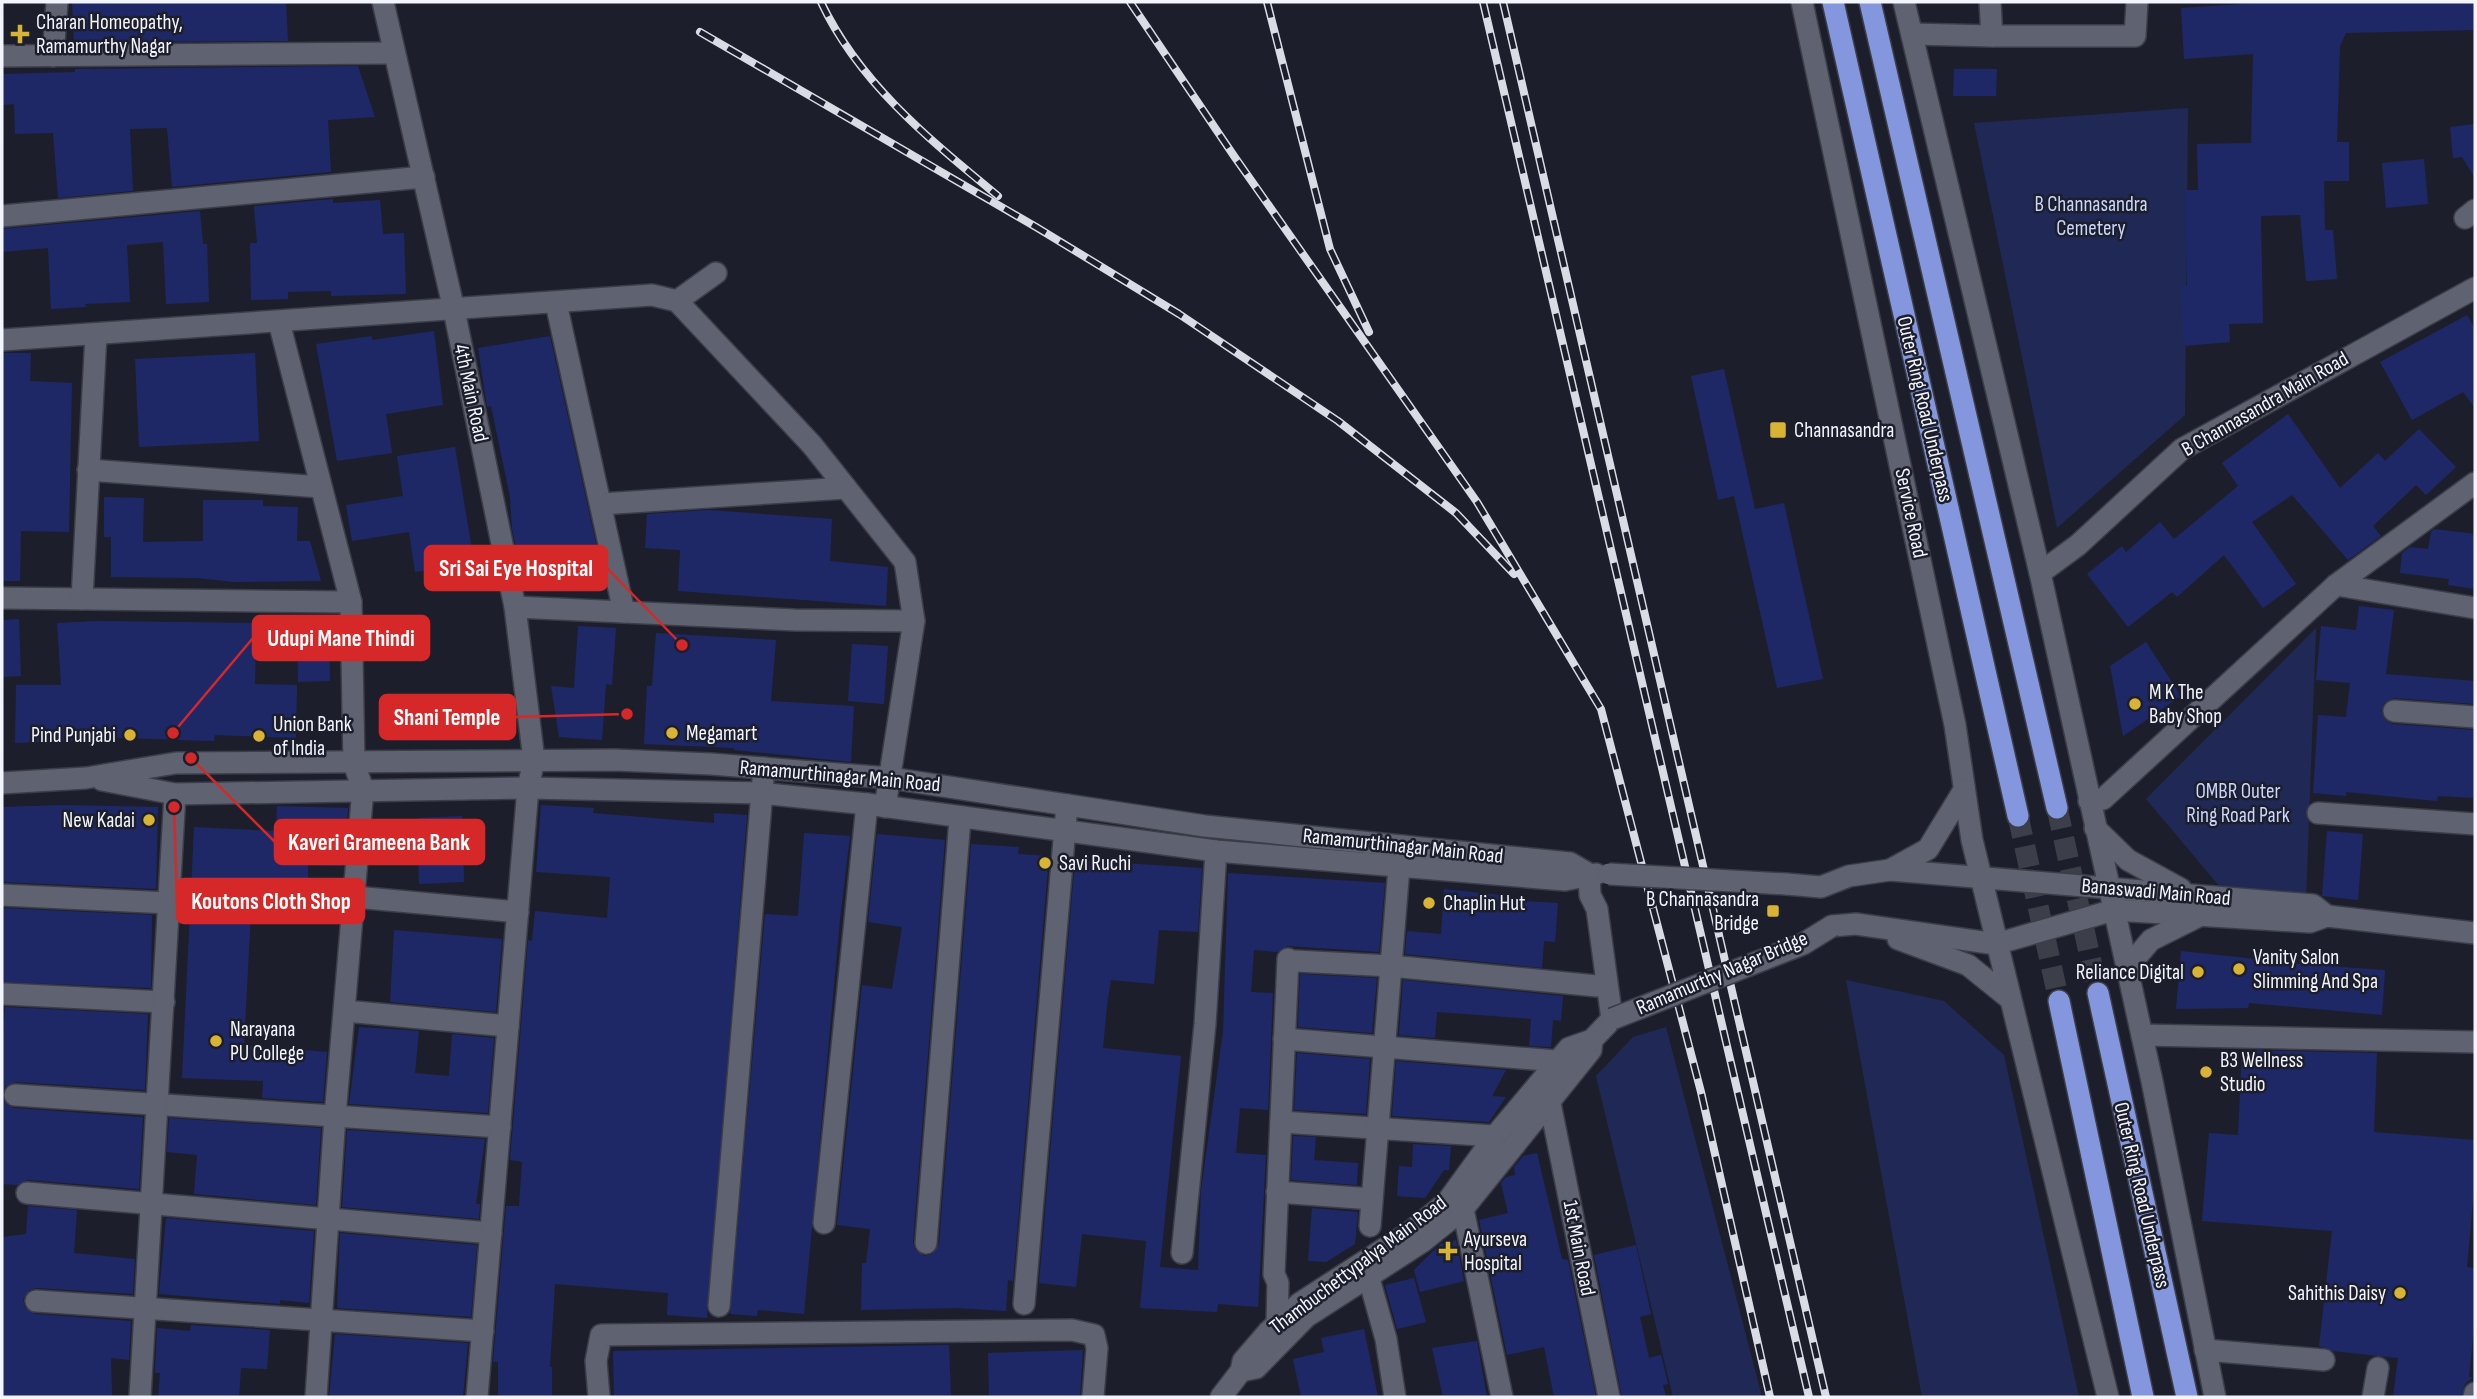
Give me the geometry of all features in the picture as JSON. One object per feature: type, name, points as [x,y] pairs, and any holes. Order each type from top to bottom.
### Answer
[{"type":"highway","name":"Outer Ring Road Underpass","points":[[1833,2],[2018,816]]},
{"type":"highway","name":"Outer Ring Road Underpass","points":[[1870,2],[2057,808]]},
{"type":"highway","name":"Outer Ring Road Underpass","points":[[2098,993],[2187,1397]]},
{"type":"highway","name":"Outer Ring Road Underpass","points":[[2059,1001],[2143,1397]]},
{"type":"street","points":[[53,56],[57,2]]},
{"type":"street","name":"4th Main Road","points":[[383,2],[454,310],[514,607],[534,760],[528,788],[477,1397]]},
{"type":"street","name":"Service Road","points":[[1802,2],[1952,712],[1980,878],[2108,1397]]},
{"type":"street","points":[[1904,2],[2040,573],[2142,1035],[2215,1397]]},
{"type":"street","points":[[1990,2],[1992,36]]},
{"type":"street","points":[[1912,34],[2135,36],[2137,2]]},
{"type":"street","points":[[2,56],[394,52]]},
{"type":"street","points":[[2,216],[424,177]]},
{"type":"street","points":[[677,301],[716,274]]},
{"type":"street","name":"B Channasandra Main Road","points":[[2040,573],[2078,545],[2182,449],[2475,288]]},
{"type":"street","points":[[2,340],[652,295],[677,301],[812,445],[905,562],[914,621],[890,778],[876,806],[824,1223]]},
{"type":"street","points":[[556,303],[624,612]]},
{"type":"street","points":[[279,322],[351,602],[354,764],[363,789],[335,1116],[316,1397]]},
{"type":"street","points":[[82,599],[96,334]]},
{"type":"street","points":[[88,470],[321,486]]},
{"type":"street","points":[[2089,801],[2103,799],[2336,585],[2475,483]]},
{"type":"street","points":[[601,504],[846,488]]},
{"type":"street","points":[[2336,585],[2475,608]]},
{"type":"street","points":[[2,598],[351,602]]},
{"type":"street","points":[[514,607],[795,620],[914,621]]},
{"type":"street","points":[[2394,711],[2475,717]]},
{"type":"street","name":"Ramamurthinagar Main Road","points":[[2,783],[86,778],[176,763],[354,764],[615,760],[764,768],[890,778],[1205,826],[1570,863],[1596,881]]},
{"type":"street","points":[[719,1306],[764,768]]},
{"type":"street","name":"Ramamurthinagar Main Road","points":[[86,778],[175,793],[528,788],[760,793],[1216,851],[1565,880],[1821,887],[1856,874],[1890,870],[1980,878]]},
{"type":"street","points":[[1890,870],[1928,849],[1964,790]]},
{"type":"street","points":[[140,1397],[175,793]]},
{"type":"street","points":[[1024,1304],[1067,805]]},
{"type":"street","points":[[2318,813],[2475,824]]},
{"type":"street","points":[[926,1243],[960,819]]},
{"type":"street","points":[[2095,828],[2128,860],[2200,905],[2176,925],[2151,940],[2127,968]]},
{"type":"street","points":[[1182,1254],[1205,1024],[1216,851]]},
{"type":"street","points":[[1370,1226],[1399,867]]},
{"type":"street","name":"Banaswadi Main Road","points":[[1980,878],[2108,887],[2310,922],[2327,916],[2475,933]]},
{"type":"street","points":[[1596,881],[1585,911],[1602,1028]]},
{"type":"street","points":[[1596,881],[1602,1028]]},
{"type":"street","points":[[2,895],[169,903]]},
{"type":"street","points":[[355,897],[518,912]]},
{"type":"street","name":"Banaswadi Main Road","points":[[1996,944],[2114,910],[2200,905]]},
{"type":"street","points":[[1856,925],[1996,944]]},
{"type":"street","points":[[1856,925],[1968,965],[2009,998]]},
{"type":"street","name":"Ramamurthy Nagar Bridge","points":[[1602,1028],[1803,944],[1832,926],[1856,925]]},
{"type":"street","points":[[1277,1324],[1277,1192],[1284,1039],[1292,960],[1391,966],[1597,986]]},
{"type":"street","points":[[5,994],[164,1002]]},
{"type":"street","points":[[345,1011],[508,1026]]},
{"type":"street","name":"Thambuchettypalya Main Road","points":[[1222,1397],[1241,1371],[1243,1361],[1300,1303],[1410,1232],[1447,1202],[1495,1136],[1569,1048],[1602,1028]]},
{"type":"street","name":"Thambuchettypalya Main Road","points":[[1241,1371],[1256,1368],[1306,1317],[1422,1242],[1463,1209],[1549,1098],[1591,1050],[1602,1028]]},
{"type":"street","points":[[2142,1035],[2475,1042]]},
{"type":"street","points":[[1284,1039],[1558,1061]]},
{"type":"street","points":[[15,1094],[500,1127]]},
{"type":"street","name":"1st Main Road","points":[[1549,1098],[1609,1397]]},
{"type":"street","points":[[1281,1122],[1495,1136]]},
{"type":"street","points":[[1277,1192],[1372,1199]]},
{"type":"street","points":[[27,1193],[491,1233]]},
{"type":"street","points":[[1463,1209],[1502,1397]]},
{"type":"street","points":[[1368,1275],[1386,1339],[1395,1397]]},
{"type":"street","points":[[36,1301],[483,1331]]},
{"type":"street","points":[[599,1397],[596,1361],[601,1335],[1072,1330],[1094,1335],[1097,1348],[1093,1397]]},
{"type":"street","points":[[2205,1350],[2323,1360]]},
{"type":"street","points":[[2373,1397],[2378,1368]]},
{"type":"green space","name":"B Channasandra Cemetery","points":[[2188,108],[2185,415],[2057,528],[1974,123]]},
{"type":"green space","name":"OMBR Outer Ring Road Park","points":[[2316,628],[2306,900],[2226,894],[2146,799]]},
{"type":"green space","points":[[1846,980],[1944,1001],[2004,1055],[2079,1397],[1922,1397]]},
{"type":"green space","points":[[1666,1027],[1762,1397],[1673,1397],[1596,1076],[1633,1037]]},
{"type":"building","points":[[72,2],[286,2],[288,41],[74,42]]},
{"type":"building","points":[[2274,2],[2475,2],[2475,30],[2346,33],[2340,46],[2337,142],[2349,142],[2349,181],[2324,181],[2325,230],[2333,230],[2337,279],[2306,281],[2300,215],[2261,216],[2263,323],[2229,324],[2230,342],[2184,346],[2180,286],[2187,286],[2185,190],[2198,190],[2197,144],[2251,143],[2253,54],[2184,59],[2181,8]]},
{"type":"building","points":[[358,66],[375,117],[328,120],[331,172],[172,187],[167,128],[130,129],[133,191],[58,198],[53,133],[15,134],[14,104],[2,105],[2,74],[75,72],[75,69]]},
{"type":"building","points":[[1954,69],[1997,69],[1996,96],[1953,96]]},
{"type":"building","points":[[2475,124],[2475,178],[2462,157],[2453,158],[2450,127]]},
{"type":"building","points":[[2424,159],[2428,204],[2386,208],[2382,163]]},
{"type":"building","points":[[333,199],[333,203],[380,200],[383,234],[404,233],[406,294],[331,296],[331,291],[288,292],[288,299],[251,300],[250,243],[257,243],[254,206]]},
{"type":"building","points":[[200,211],[203,244],[207,244],[209,302],[166,304],[163,242],[127,245],[130,302],[85,304],[86,307],[51,309],[48,248],[2,252],[2,229]]},
{"type":"building","points":[[2467,315],[2475,329],[2475,408],[2463,392],[2412,420],[2380,362]]},
{"type":"building","points":[[434,331],[443,405],[386,414],[392,453],[337,461],[316,344],[372,336],[372,340]]},
{"type":"building","points":[[550,336],[603,575],[524,588],[512,528],[510,497],[491,406],[487,407],[478,348]]},
{"type":"building","points":[[2,353],[31,353],[30,381],[72,383],[69,532],[21,531],[20,581],[2,581]]},
{"type":"building","points":[[255,353],[259,441],[139,447],[135,359]]},
{"type":"building","points":[[1724,369],[1755,509],[1784,503],[1823,679],[1777,688],[1734,496],[1718,500],[1691,376]]},
{"type":"building","points":[[2288,414],[2340,488],[2378,453],[2385,461],[2419,429],[2456,467],[2426,495],[2416,485],[2373,526],[2381,536],[2348,560],[2292,495],[2252,522],[2296,584],[2263,608],[2224,555],[2177,597],[2172,592],[2128,627],[2087,574],[2122,546],[2126,552],[2160,522],[2174,539],[2238,486],[2222,463]]},
{"type":"building","points":[[455,447],[474,562],[415,572],[409,532],[352,541],[346,505],[403,496],[397,456]]},
{"type":"building","points":[[104,497],[144,498],[143,542],[203,541],[203,500],[263,500],[263,506],[298,507],[297,541],[310,541],[321,581],[233,582],[198,578],[111,577],[111,537],[104,537]]},
{"type":"building","points":[[708,510],[832,519],[830,561],[888,567],[886,606],[678,591],[680,550],[645,548],[647,514]]},
{"type":"building","points":[[2434,529],[2475,534],[2475,589],[2448,585],[2449,579],[2400,573],[2402,553],[2410,547],[2428,549]]},
{"type":"building","points":[[2359,606],[2394,610],[2386,674],[2475,681],[2475,704],[2394,698],[2384,703],[2381,711],[2386,721],[2393,724],[2475,730],[2475,798],[2438,796],[2437,801],[2346,792],[2346,796],[2313,793],[2318,715],[2346,717],[2350,683],[2316,680],[2321,626],[2356,630]]},
{"type":"building","points":[[19,619],[21,676],[2,677],[2,620]]},
{"type":"building","points":[[297,622],[329,622],[330,681],[298,682]]},
{"type":"building","points":[[57,623],[256,623],[255,684],[297,685],[296,738],[215,735],[214,741],[93,737],[93,740],[15,743],[16,685],[61,685]]},
{"type":"building","points":[[578,626],[616,628],[612,685],[606,684],[602,740],[559,737],[551,686],[574,688]]},
{"type":"building","points":[[656,633],[776,640],[771,701],[854,706],[851,762],[734,748],[644,744],[647,686],[652,686]]},
{"type":"building","points":[[2146,642],[2181,696],[2123,736],[2110,666]]},
{"type":"building","points":[[852,644],[888,646],[884,704],[848,701]]},
{"type":"building","points":[[541,805],[594,808],[593,813],[714,823],[714,813],[747,815],[707,1318],[667,1315],[668,1293],[555,1284],[550,1367],[552,1397],[498,1397],[498,1362],[493,1362],[506,1206],[519,1206],[522,1162],[510,1160],[528,940],[532,941],[535,911],[607,918],[610,877],[536,872]]},
{"type":"building","points":[[277,806],[348,808],[343,866],[308,865],[308,895],[252,893],[244,1045],[327,1052],[323,1102],[262,1098],[263,1081],[182,1078],[194,827],[276,831]]},
{"type":"building","points":[[2,807],[158,807],[156,889],[2,882]]},
{"type":"building","points":[[462,816],[464,882],[419,884],[417,818]]},
{"type":"building","points":[[2327,831],[2363,834],[2358,900],[2322,896]]},
{"type":"building","points":[[804,833],[850,836],[804,1314],[758,1310],[757,1316],[730,1314],[765,914],[798,916]]},
{"type":"building","points":[[877,834],[945,840],[913,1242],[915,1249],[924,1256],[932,1254],[939,1244],[971,844],[1019,847],[1018,854],[1049,856],[1013,1281],[1008,1280],[1006,1311],[957,1308],[861,1310],[862,1263],[866,1263],[870,1229],[837,1225],[862,985],[892,989],[902,927],[868,922]]},
{"type":"building","points":[[1075,860],[1202,868],[1198,932],[1159,930],[1154,984],[1111,980],[1103,1048],[1181,1056],[1160,1267],[1198,1270],[1201,1190],[1223,1032],[1228,873],[1385,883],[1379,952],[1288,946],[1277,952],[1254,950],[1251,992],[1273,993],[1268,1110],[1240,1108],[1236,1153],[1266,1155],[1258,1307],[1218,1304],[1217,1312],[1140,1308],[1146,1241],[1082,1234],[1076,1287],[1039,1283]]},
{"type":"building","points":[[1444,889],[1510,896],[1510,900],[1558,903],[1555,942],[1544,941],[1542,968],[1405,954],[1407,931],[1441,934]]},
{"type":"building","points":[[2,908],[152,915],[151,988],[2,982]]},
{"type":"building","points":[[394,930],[502,939],[496,1012],[390,1002]]},
{"type":"building","points":[[2181,951],[2385,970],[2382,1015],[2249,1003],[2248,1008],[2176,1009]]},
{"type":"building","points":[[1300,974],[1377,978],[1372,1033],[1298,1027]]},
{"type":"building","points":[[1403,980],[1563,996],[1561,1021],[1553,1020],[1551,1047],[1529,1046],[1531,1019],[1520,1018],[1437,1012],[1435,1038],[1399,1035]]},
{"type":"building","points":[[5,1007],[148,1014],[145,1090],[16,1082],[5,1087],[2,1095]]},
{"type":"building","points":[[359,1027],[419,1031],[415,1073],[449,1076],[452,1034],[494,1038],[488,1113],[349,1104]]},
{"type":"building","points":[[2242,1050],[2377,1053],[2374,1132],[2475,1140],[2475,1179],[2467,1267],[2475,1268],[2475,1318],[2469,1377],[2473,1377],[2465,1384],[2461,1397],[2393,1397],[2398,1358],[2333,1351],[2319,1346],[2332,1231],[2202,1221],[2209,1133],[2238,1135]]},
{"type":"building","points":[[1297,1053],[1370,1059],[1366,1114],[1294,1110]]},
{"type":"building","points":[[1396,1061],[1506,1070],[1492,1096],[1506,1097],[1489,1122],[1392,1116]]},
{"type":"building","points":[[2,1095],[7,1105],[14,1108],[143,1117],[139,1189],[28,1180],[17,1185],[2,1184]]},
{"type":"building","points":[[169,1118],[321,1128],[316,1205],[194,1194],[197,1155],[167,1152]]},
{"type":"building","points":[[347,1130],[485,1139],[476,1204],[480,1204],[479,1219],[342,1207]]},
{"type":"building","points":[[1293,1136],[1316,1137],[1314,1160],[1358,1163],[1357,1185],[1291,1180]]},
{"type":"building","points":[[1413,1144],[1451,1146],[1449,1170],[1444,1170],[1425,1198],[1397,1196],[1399,1166],[1412,1167]]},
{"type":"building","points":[[1537,1153],[1562,1259],[1568,1260],[1596,1397],[1554,1397],[1544,1347],[1507,1355],[1479,1220],[1508,1213],[1501,1183],[1506,1177],[1515,1175],[1514,1167],[1523,1156]]},
{"type":"building","points":[[28,1206],[77,1210],[74,1253],[135,1259],[133,1294],[37,1288],[30,1290],[23,1299],[25,1307],[35,1314],[131,1321],[129,1360],[111,1358],[112,1397],[2,1397],[2,1237],[26,1234]]},
{"type":"building","points":[[1312,1208],[1358,1212],[1355,1244],[1326,1262],[1308,1261]]},
{"type":"building","points":[[166,1218],[314,1231],[309,1303],[280,1300],[280,1304],[159,1294]]},
{"type":"building","points":[[340,1233],[477,1245],[471,1317],[337,1308]]},
{"type":"building","points":[[1456,1240],[1464,1281],[1420,1292],[1414,1270],[1440,1244]]},
{"type":"building","points":[[1636,1245],[1651,1314],[1640,1317],[1649,1358],[1661,1355],[1668,1384],[1663,1385],[1666,1397],[1622,1397],[1594,1255]]},
{"type":"building","points":[[1414,1278],[1426,1322],[1397,1329],[1385,1285]]},
{"type":"building","points":[[191,1325],[270,1330],[267,1369],[241,1368],[239,1397],[158,1397],[160,1373],[155,1373],[157,1328],[190,1331]]},
{"type":"building","points":[[1364,1329],[1378,1397],[1301,1397],[1293,1359],[1324,1352],[1321,1338]]},
{"type":"building","points":[[335,1334],[468,1343],[463,1397],[329,1397]]},
{"type":"building","points":[[1477,1341],[1487,1397],[1443,1397],[1432,1348]]},
{"type":"building","points":[[949,1345],[951,1397],[614,1397],[613,1351]]},
{"type":"building","points":[[1083,1350],[1080,1397],[989,1397],[988,1353]]},
{"type":"tunnel","points":[[2057,808],[2098,993]]},
{"type":"tunnel","points":[[2018,816],[2059,1001]]},
{"type":"railway","points":[[821,2],[855,59],[876,84],[922,131],[998,196]]},
{"type":"railway","points":[[1130,2],[1234,156],[1477,502],[1601,709],[1701,1092],[1770,1397]]},
{"type":"railway","points":[[1267,2],[1330,249],[1369,332]]},
{"type":"railway","points":[[1483,2],[1809,1397]]},
{"type":"railway","points":[[1503,2],[1826,1397]]},
{"type":"railway","points":[[700,32],[1036,227],[1179,314],[1338,421],[1456,513],[1514,574]]},
{"type":"place","name":"Charan Homeopathy, Ramamurthy Nagar","points":[[20,34]]},
{"type":"place","name":"Channasandra","points":[[1778,430]]},
{"type":"place","name":"Sri Sai Eye Hospital","points":[[682,645]]},
{"type":"place","name":"M K The Baby Shop","points":[[2135,704]]},
{"type":"place","name":"Shani Temple","points":[[627,714]]},
{"type":"place","name":"Udupi Mane Thindi","points":[[173,733]]},
{"type":"place","name":"Megamart","points":[[672,733]]},
{"type":"place","name":"Pind Punjabi","points":[[130,735]]},
{"type":"place","name":"Union Bank of India","points":[[259,736]]},
{"type":"place","name":"Kaveri Grameena Bank","points":[[191,758]]},
{"type":"place","name":"Koutons Cloth Shop","points":[[174,807]]},
{"type":"place","name":"New Kadai","points":[[149,820]]},
{"type":"place","name":"Savi Ruchi","points":[[1045,863]]},
{"type":"place","name":"Chaplin Hut","points":[[1429,903]]},
{"type":"place","name":"B Channasandra Bridge","points":[[1773,911]]},
{"type":"place","name":"Vanity Salon Slimming And Spa","points":[[2239,969]]},
{"type":"place","name":"Reliance Digital","points":[[2198,972]]},
{"type":"place","name":"Narayana PU College","points":[[216,1041]]},
{"type":"place","name":"B3 Wellness Studio","points":[[2206,1072]]},
{"type":"place","name":"Ayurseva Hospital","points":[[1448,1251]]},
{"type":"place","name":"Sahithis Daisy","points":[[2400,1293]]}]
